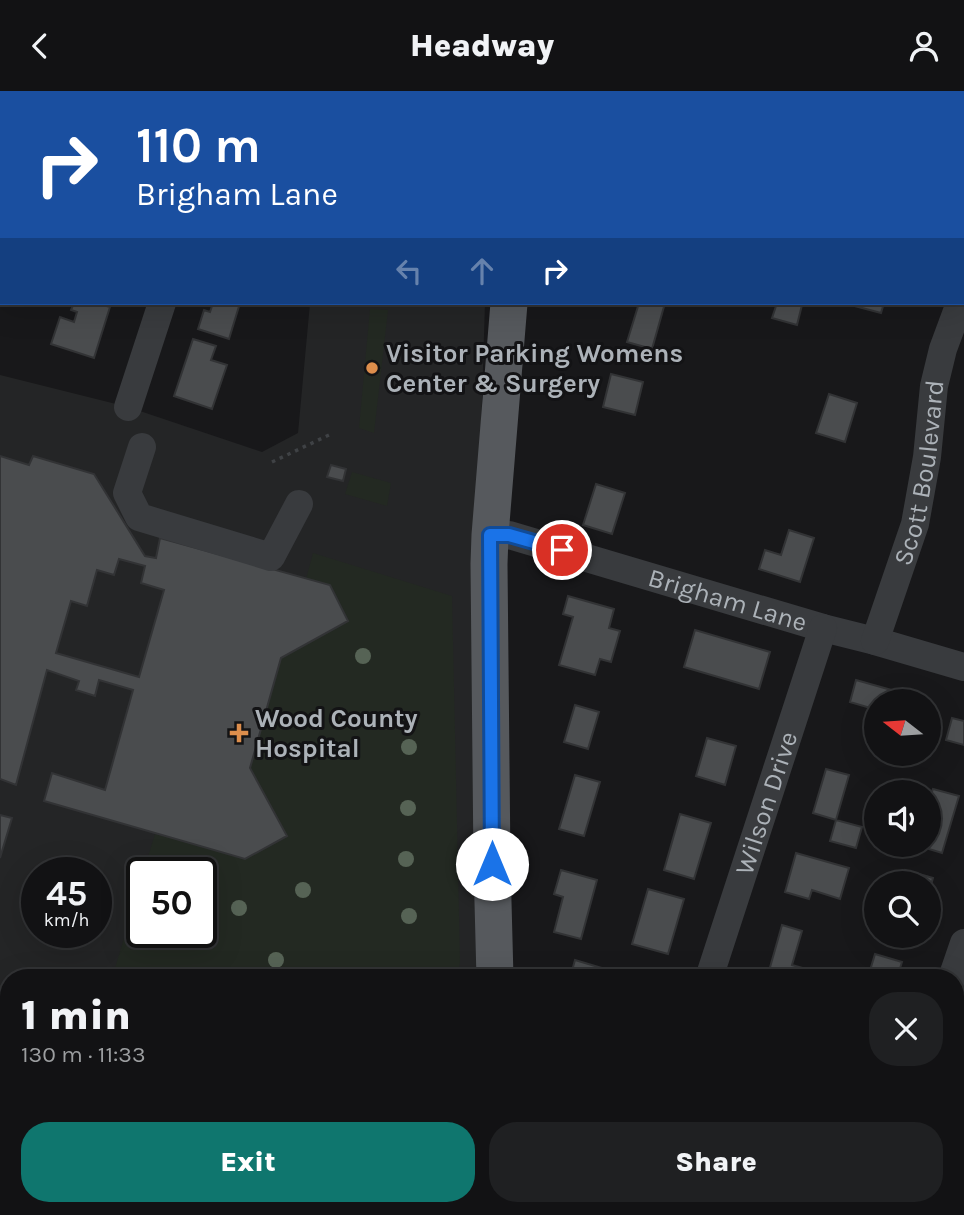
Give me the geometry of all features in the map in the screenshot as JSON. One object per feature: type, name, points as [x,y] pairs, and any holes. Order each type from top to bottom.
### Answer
[{"type":"main road","points":[[495,969],[491,850],[490,535],[509,305]]},
{"type":"street","points":[[128,407],[161,305]]},
{"type":"street","name":"Scott Boulevard","points":[[875,641],[915,524],[927,457],[934,386],[943,349],[959,305]]},
{"type":"street","points":[[142,447],[127,493],[139,517],[271,557],[299,504]]},
{"type":"street","name":"Brigham Lane","points":[[490,535],[509,535],[964,667]]},
{"type":"street","name":"Wilson Drive","points":[[712,969],[823,628]]},
{"type":"street","points":[[955,969],[964,943]]},
{"type":"path","points":[[272,462],[329,435]]},
{"type":"shaded area","name":"Wood County Hospital","points":[[310,305],[485,305],[476,592],[484,969],[0,969],[0,375],[128,407],[262,452],[298,433]]},
{"type":"shaded area","points":[[370,309],[388,310],[374,433],[359,428]]},
{"type":"shaded area","points":[[352,472],[391,483],[387,506],[345,494]]},
{"type":"shaded area","points":[[313,553],[452,596],[459,969],[115,969],[126,932],[126,948],[217,948],[217,857],[148,857],[155,834],[245,859],[286,836],[250,768],[281,658],[348,621],[330,585],[306,579]]},
{"type":"building","points":[[73,305],[110,307],[94,358],[51,344],[60,317],[74,322],[77,312],[71,310]]},
{"type":"building","points":[[212,305],[239,305],[229,339],[198,329],[204,310],[210,312]]},
{"type":"building","points":[[638,305],[664,305],[652,349],[627,342]]},
{"type":"building","points":[[776,305],[802,305],[797,325],[772,318]]},
{"type":"building","points":[[851,305],[883,305],[881,313]]},
{"type":"building","points":[[193,339],[216,346],[211,360],[227,365],[212,409],[174,396]]},
{"type":"building","points":[[611,374],[643,382],[635,415],[603,407]]},
{"type":"building","points":[[829,394],[857,403],[845,442],[816,433]]},
{"type":"building","points":[[0,456],[29,465],[33,456],[94,474],[145,556],[156,558],[160,538],[330,585],[348,621],[281,658],[250,768],[287,836],[245,859],[44,801],[52,773],[105,790],[133,690],[99,680],[95,696],[76,690],[79,681],[47,670],[16,785],[0,779]],"holes":[[[119,559],[145,566],[141,583],[164,590],[139,677],[56,653],[71,601],[87,606],[97,570],[114,575]]]},
{"type":"building","points":[[331,465],[346,469],[343,481],[327,477]]},
{"type":"building","points":[[596,484],[625,493],[612,534],[583,525]]},
{"type":"building","points":[[789,530],[814,538],[800,582],[759,569],[765,550],[781,555]]},
{"type":"building","points":[[568,596],[614,609],[609,628],[620,631],[611,662],[600,659],[595,675],[559,665],[573,617],[563,614]]},
{"type":"building","points":[[695,630],[770,652],[759,689],[684,667]]},
{"type":"building","points":[[856,680],[888,689],[864,689],[864,706],[850,702]]},
{"type":"building","points":[[575,705],[599,712],[588,749],[564,742]]},
{"type":"building","points":[[952,718],[964,721],[964,745],[946,740]]},
{"type":"building","points":[[707,738],[736,746],[725,785],[696,776]]},
{"type":"building","points":[[826,769],[849,775],[836,820],[813,813]]},
{"type":"building","points":[[575,775],[600,782],[584,836],[559,829]]},
{"type":"building","points":[[941,791],[959,796],[941,853]]},
{"type":"building","points":[[680,814],[711,823],[694,879],[664,870]]},
{"type":"building","points":[[0,815],[12,818],[0,858]]},
{"type":"building","points":[[836,820],[862,827],[856,848],[830,841]]},
{"type":"building","points":[[796,853],[849,868],[840,899],[812,890],[809,899],[785,892]]},
{"type":"building","points":[[561,870],[597,880],[581,939],[554,932],[563,897],[554,894]]},
{"type":"building","points":[[648,889],[684,899],[668,954],[632,944]]},
{"type":"building","points":[[782,925],[802,931],[792,965],[806,969],[770,969]]},
{"type":"building","points":[[875,954],[902,962],[900,969],[870,969]]},
{"type":"building","points":[[575,960],[605,969],[572,969]]},
{"type":"place","name":"Visitor Parking Womens Center & Surgery","points":[[372,368]]},
{"type":"place","name":"Wood County Hospital","points":[[239,733]]},
{"type":"route","points":[[492,864],[490,535],[509,535],[562,550]]}]
